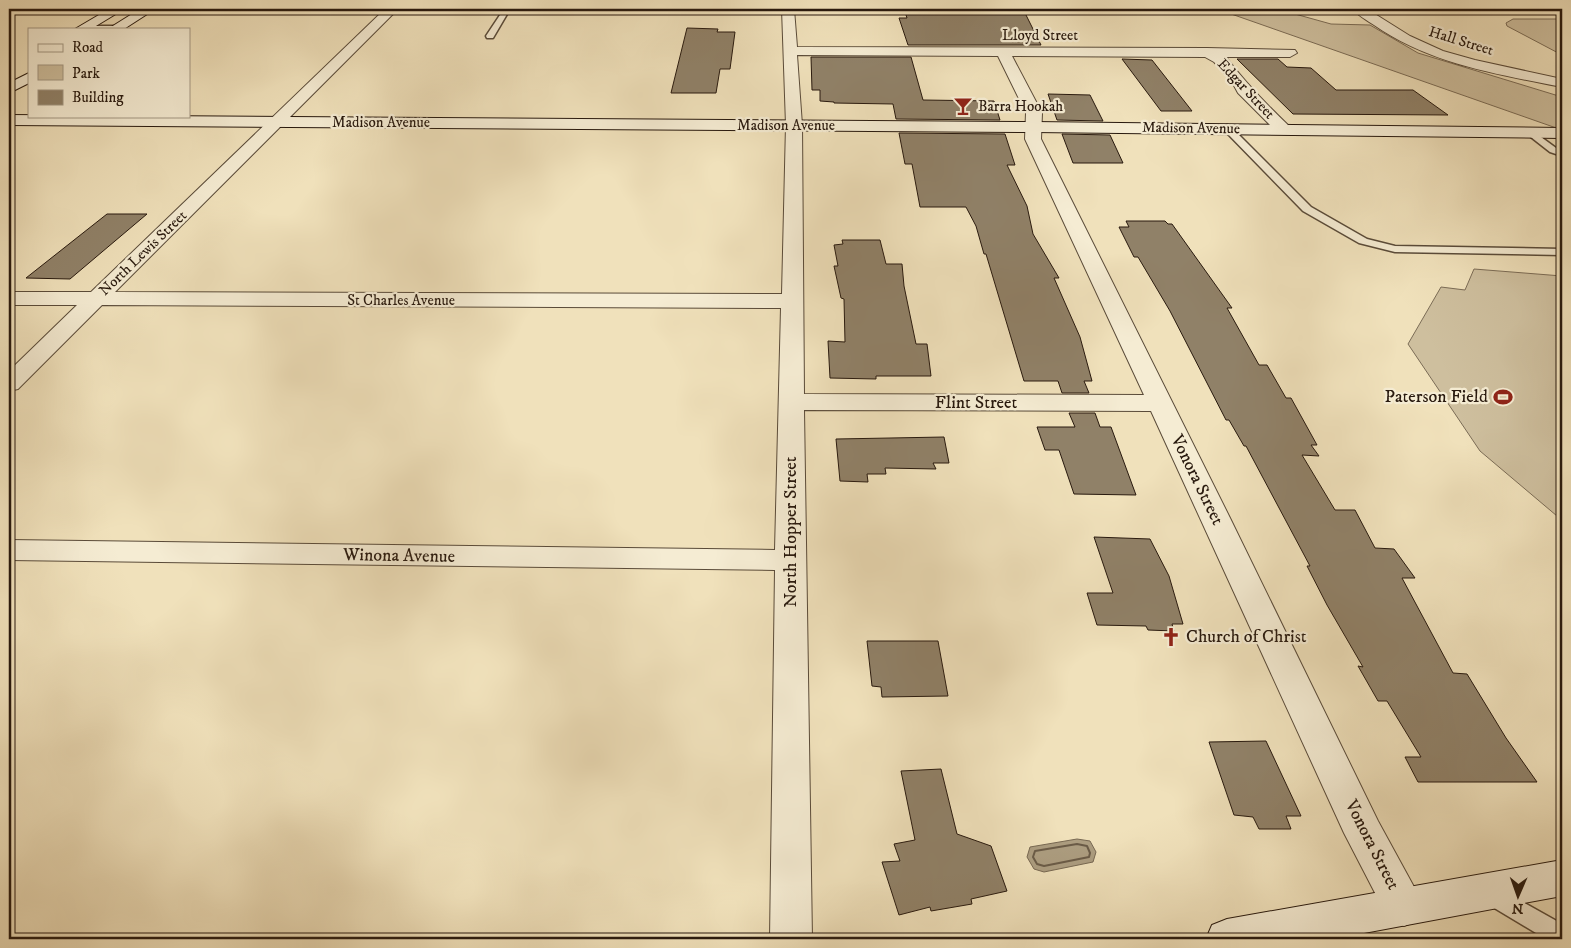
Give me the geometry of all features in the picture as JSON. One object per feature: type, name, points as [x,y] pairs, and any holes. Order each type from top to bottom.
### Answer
[{"type":"street","points":[[82,28],[118,9]]},
{"type":"street","points":[[115,28],[149,9]]},
{"type":"street","name":"North Lewis Street","points":[[9,384],[392,9]]},
{"type":"street","name":"North Hopper Street","points":[[788,9],[794,125],[790,560],[791,939]]},
{"type":"street","name":"Hall Street","points":[[1360,9],[1398,35],[1434,52],[1474,64],[1562,83]]},
{"type":"street","name":"Lloyd Street","points":[[789,51],[1290,53]]},
{"type":"street","name":"Vonora Street","points":[[1002,51],[1012,67],[1034,113],[1033,139],[1216,518],[1364,833],[1404,907]]},
{"type":"street","name":"Edgar Street","points":[[1207,52],[1221,60],[1237,78],[1243,90],[1283,129]]},
{"type":"street","points":[[9,89],[28,79]]},
{"type":"street","name":"Madison Avenue","points":[[9,120],[1034,126],[1562,133]]},
{"type":"street","name":"St Charles Avenue","points":[[9,298],[793,301]]},
{"type":"street","name":"Flint Street","points":[[792,402],[1160,403]]},
{"type":"street","name":"Winona Avenue","points":[[9,550],[790,560]]},
{"type":"street","points":[[1227,939],[1562,878]]},
{"type":"lane","points":[[490,36],[507,9]]},
{"type":"lane","points":[[82,28],[115,28]]},
{"type":"lane","points":[[1227,128],[1307,209],[1363,241],[1395,249],[1562,252]]},
{"type":"lane","points":[[1538,132],[1553,150],[1562,154]]},
{"type":"lane","points":[[1486,891],[1562,936]]},
{"type":"green space","points":[[1217,9],[1277,9],[1331,24],[1370,25],[1418,53],[1562,97],[1562,130]]},
{"type":"green space","points":[[1513,19],[1562,19],[1562,55],[1507,26],[1506,23]]},
{"type":"green space","name":"Paterson Field","points":[[1474,269],[1562,276],[1562,518],[1557,516],[1480,451],[1408,344],[1441,287],[1465,290]]},
{"type":"water","points":[[1077,839],[1090,841],[1096,852],[1093,862],[1044,872],[1034,869],[1027,857],[1030,847]]},
{"type":"building","points":[[904,9],[1019,9],[1024,11],[1041,45],[908,45],[899,18],[907,18]]},
{"type":"building","points":[[687,28],[718,29],[717,32],[735,32],[730,69],[720,69],[716,93],[671,93]]},
{"type":"building","points":[[811,57],[911,57],[923,100],[994,101],[1000,120],[896,119],[893,104],[820,101],[820,90],[812,90]]},
{"type":"building","points":[[1122,59],[1152,60],[1192,111],[1161,111]]},
{"type":"building","points":[[1237,59],[1278,59],[1287,67],[1311,68],[1336,90],[1413,90],[1448,115],[1293,114]]},
{"type":"building","points":[[1048,94],[1090,95],[1103,121],[1057,120]]},
{"type":"building","points":[[899,133],[1005,134],[1015,165],[1007,165],[1027,206],[1033,234],[1059,278],[1054,278],[1080,337],[1092,381],[1084,381],[1089,393],[1062,393],[1058,381],[1024,381],[976,226],[966,207],[920,207],[912,164],[905,164]]},
{"type":"building","points":[[1062,134],[1110,135],[1123,163],[1073,163]]},
{"type":"building","points":[[107,214],[147,214],[70,279],[26,278]]},
{"type":"building","points":[[1126,221],[1165,221],[1168,224],[1172,224],[1232,308],[1227,308],[1259,365],[1267,365],[1286,398],[1291,398],[1317,445],[1311,445],[1319,456],[1302,455],[1335,510],[1355,510],[1375,548],[1394,549],[1415,578],[1402,578],[1453,673],[1467,674],[1506,738],[1537,782],[1418,782],[1405,757],[1421,757],[1387,701],[1378,701],[1358,666],[1363,667],[1327,605],[1307,566],[1310,566],[1246,446],[1244,446],[1229,420],[1226,420],[1170,311],[1138,257],[1134,257],[1119,227],[1129,227]]},
{"type":"building","points":[[842,240],[880,240],[886,264],[902,264],[904,286],[916,344],[927,344],[931,376],[876,376],[876,379],[830,378],[828,341],[845,342],[844,299],[841,298],[834,266],[838,266],[834,245],[843,244]]},
{"type":"building","points":[[1069,413],[1095,413],[1100,427],[1111,427],[1136,495],[1074,494],[1059,450],[1045,450],[1037,427],[1075,427]]},
{"type":"building","points":[[944,437],[949,463],[933,463],[936,469],[885,468],[886,474],[867,474],[868,482],[840,481],[836,439]]},
{"type":"building","points":[[1094,537],[1150,539],[1169,576],[1183,624],[1172,624],[1174,631],[1148,630],[1146,626],[1097,625],[1087,593],[1113,593]]},
{"type":"building","points":[[867,641],[938,641],[948,696],[882,697],[881,687],[872,686]]},
{"type":"building","points":[[1266,741],[1301,816],[1286,816],[1291,829],[1259,829],[1253,817],[1234,815],[1209,742]]},
{"type":"building","points":[[941,769],[957,834],[991,846],[1007,891],[971,899],[972,904],[931,911],[930,907],[899,915],[882,862],[900,861],[894,844],[915,840],[901,771]]},
{"type":"place","name":"Barra Hookah","points":[[963,106]]},
{"type":"place","name":"Paterson Field","points":[[1503,397]]},
{"type":"place","name":"Church of Christ","points":[[1171,637]]}]
